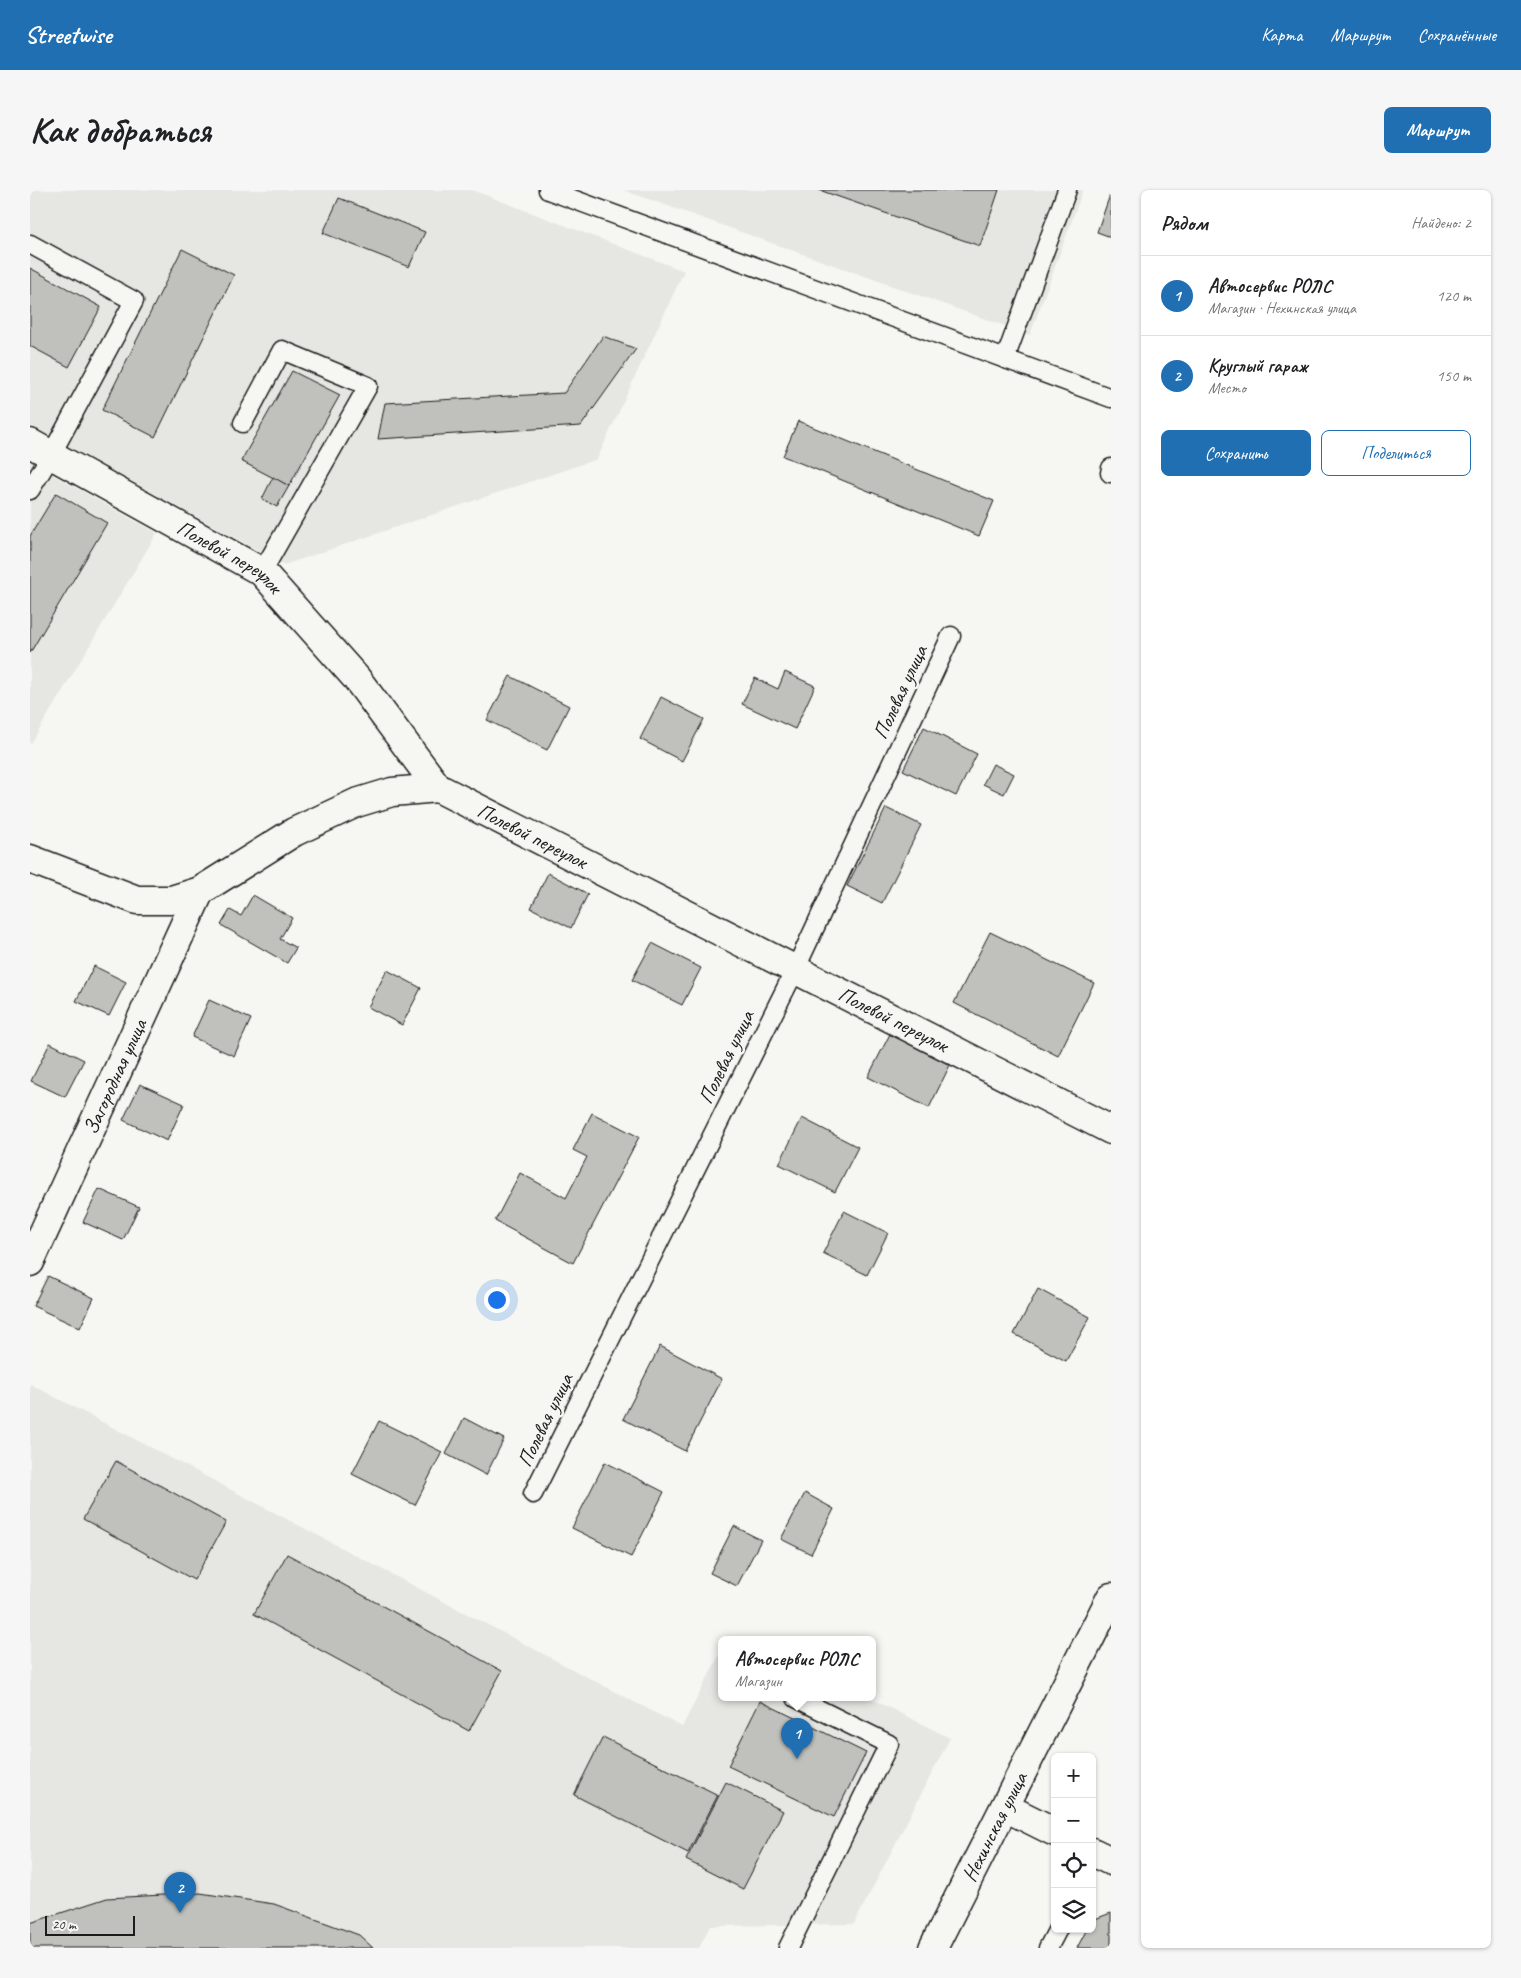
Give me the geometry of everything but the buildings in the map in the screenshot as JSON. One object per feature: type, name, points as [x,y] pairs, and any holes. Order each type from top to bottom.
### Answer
[{"type":"street","name":"Полевой переулок","points":[[41,449],[262,572],[357,679],[438,788],[1111,1130]]},
{"type":"street","points":[[30,859],[137,900],[171,900],[200,891],[294,832],[356,803],[392,792],[438,788]]},
{"type":"street","name":"Загородная улица","points":[[30,1262],[200,891]]},
{"type":"street","name":"Нехинская улица","points":[[933,1948],[1005,1807],[1104,1629],[1111,1597]]},
{"type":"street","points":[[1005,1807],[1051,1830]]},
{"type":"lane","points":[[548,190],[1111,398]]},
{"type":"lane","points":[[1005,359],[1066,190]]},
{"type":"lane","points":[[30,244],[134,301],[41,449],[30,490]]},
{"type":"lane","points":[[243,423],[282,350],[368,386],[262,572]]},
{"type":"lane","name":"Полевая улица","points":[[533,1494],[795,970],[951,636]]},
{"type":"lane","points":[[788,1948],[889,1744],[802,1701]]},
{"type":"lane","points":[[1048,1948],[1056,1933]]},
{"type":"shaded area","points":[[30,190],[472,190],[684,271],[597,459],[284,565],[30,425]]},
{"type":"shaded area","points":[[623,190],[1083,190],[1030,335]]},
{"type":"shaded area","points":[[30,462],[157,533],[30,745]]},
{"type":"shaded area","points":[[30,1384],[682,1727],[718,1658],[718,1701],[876,1701],[950,1738],[854,1924],[710,1926],[699,1948],[30,1948]]},
{"type":"place","name":"Автосервис РОЛС","points":[[797,1759]]},
{"type":"place","name":"Круглый гараж","points":[[180,1913]]}]
